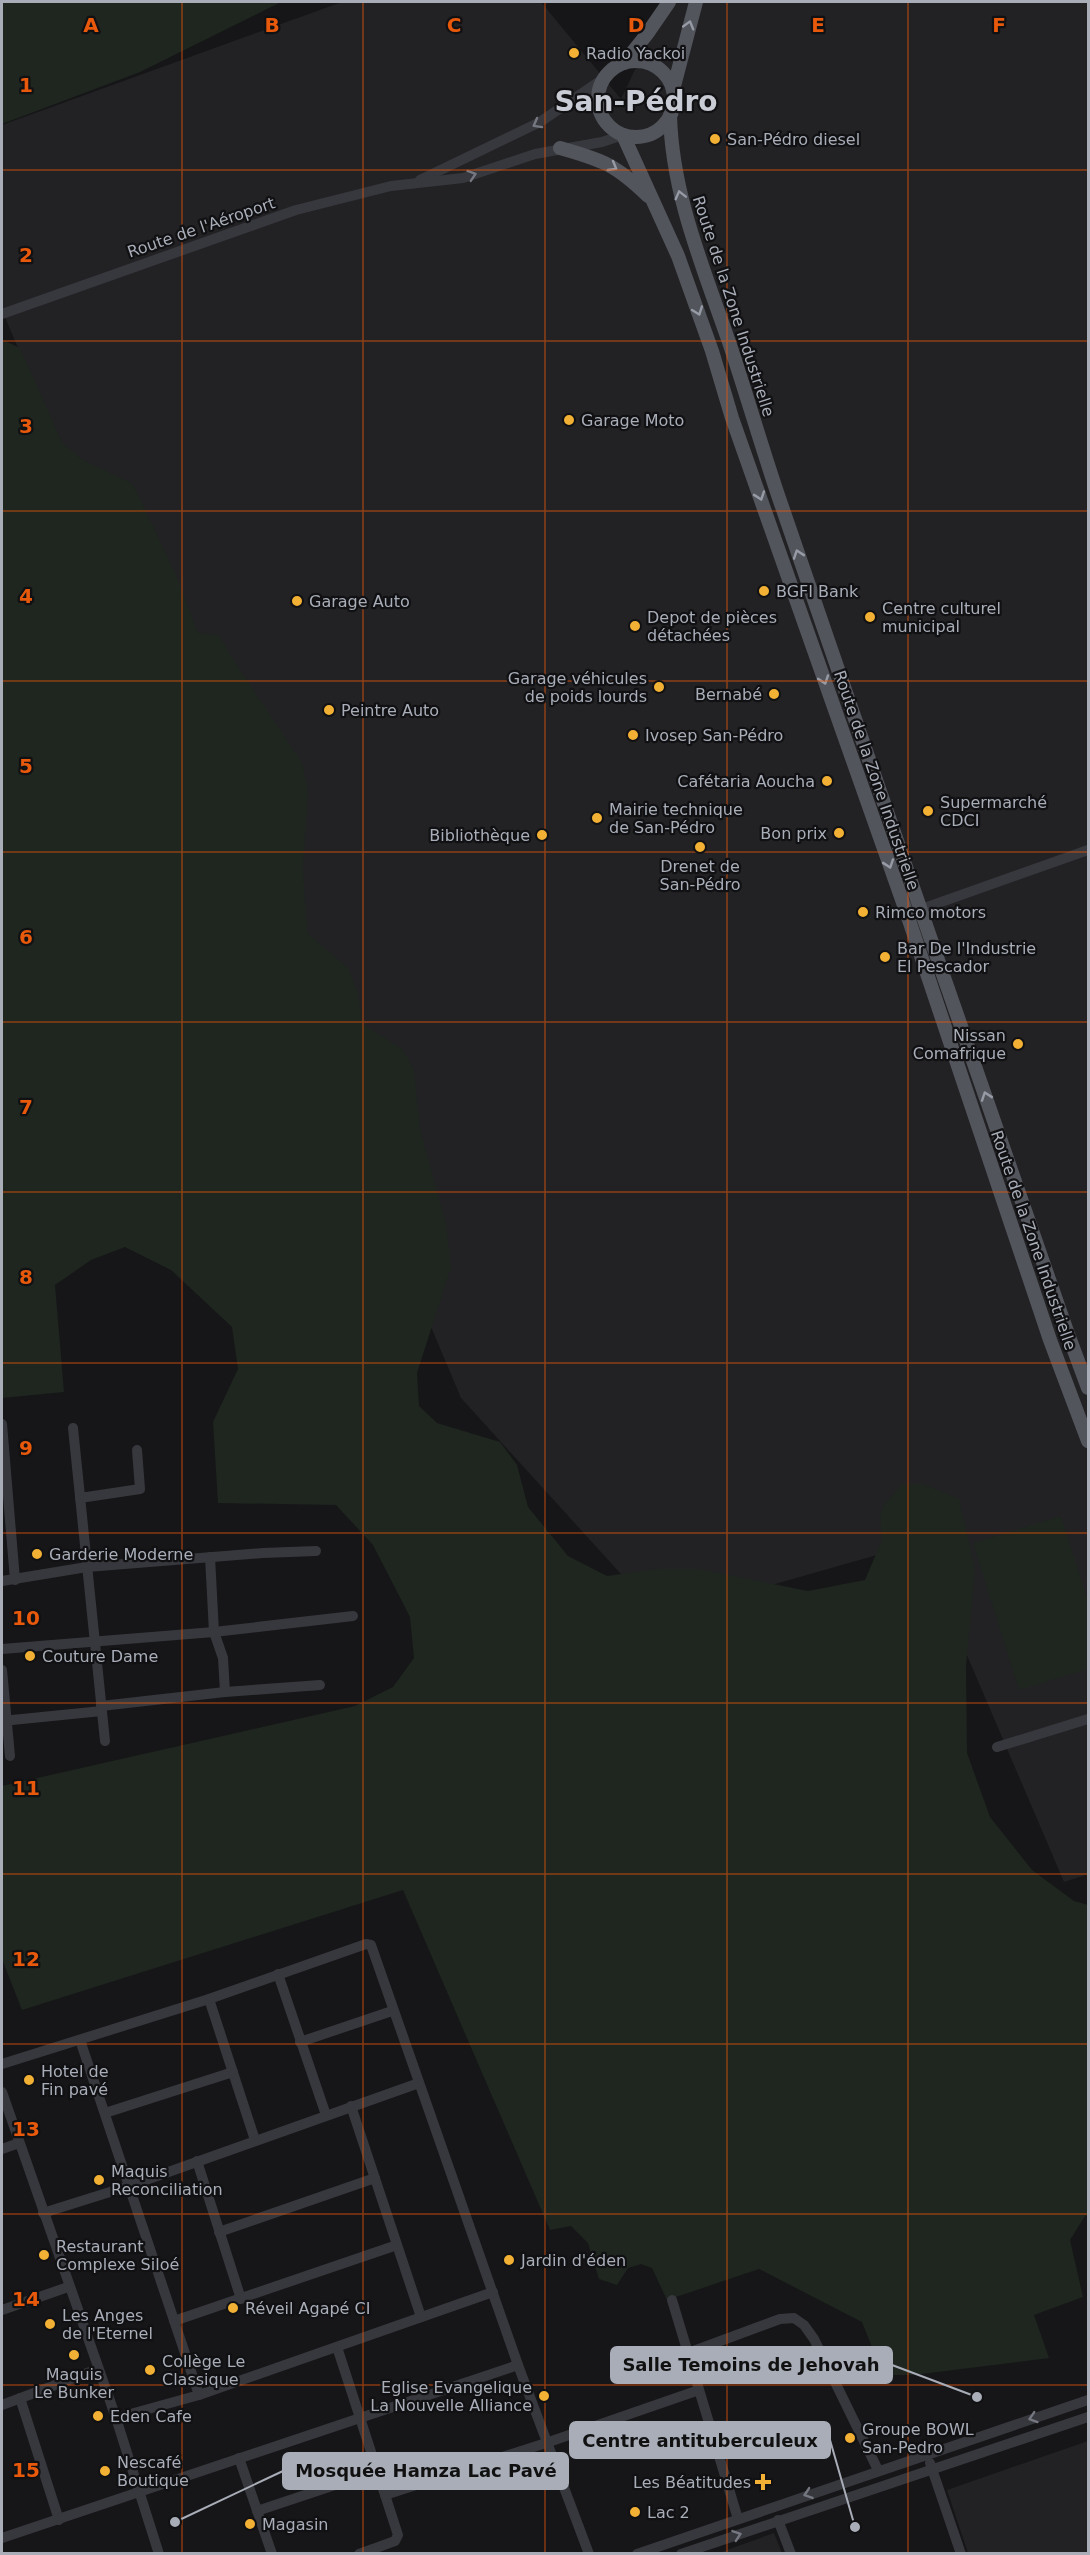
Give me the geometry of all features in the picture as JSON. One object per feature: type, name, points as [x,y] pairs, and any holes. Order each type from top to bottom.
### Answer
[{"type":"main road","points":[[624,63],[669,2]]},
{"type":"main road","points":[[673,90],[667,78],[651,64],[638,61],[624,63],[612,69],[603,80],[598,93],[598,108],[610,127],[623,135],[637,137],[651,134],[662,126],[670,115],[674,103],[673,90],[696,2]]},
{"type":"main road","name":"Route de la Zone Industrielle","points":[[670,115],[673,161],[684,211],[863,748],[922,909],[1068,1334],[1086,1374],[1089,1388]]},
{"type":"main road","name":"Route de la Zone Industrielle","points":[[623,135],[678,256],[712,351],[732,418],[1089,1441]]},
{"type":"main road","points":[[560,148],[608,163],[620,170],[656,204]]},
{"type":"street","name":"Route de l'Aéroport","points":[[414,183],[540,122],[603,80]]},
{"type":"street","name":"Route de l'Aéroport","points":[[2,314],[296,210],[414,183],[463,178],[535,154],[602,142],[623,135]]},
{"type":"street","points":[[906,914],[1089,850]]},
{"type":"street","points":[[1066,1380],[1086,1374]]},
{"type":"street","points":[[2,1424],[15,1580]]},
{"type":"street","points":[[73,1428],[105,1742]]},
{"type":"street","points":[[81,1498],[140,1489],[137,1450]]},
{"type":"street","points":[[2,1581],[87,1567],[316,1551]]},
{"type":"street","points":[[210,1557],[214,1632],[223,1658],[225,1692]]},
{"type":"street","points":[[2,1649],[214,1632],[353,1616]]},
{"type":"street","points":[[2,1670],[4,1721],[10,1756]]},
{"type":"street","points":[[4,1721],[225,1692],[320,1685]]},
{"type":"street","points":[[997,1747],[1089,1719]]},
{"type":"street","points":[[2,2064],[209,1999],[366,1944],[371,1945],[392,2011],[518,2365],[589,2553]]},
{"type":"street","points":[[278,1974],[326,2115]]},
{"type":"street","points":[[209,1999],[255,2140]]},
{"type":"street","points":[[300,2042],[392,2011]]},
{"type":"street","points":[[80,2040],[199,2395]]},
{"type":"street","points":[[105,2113],[233,2072]]},
{"type":"street","points":[[43,2212],[129,2186],[419,2083]]},
{"type":"street","points":[[2,2091],[68,2287],[116,2418],[159,2553]]},
{"type":"street","points":[[351,2106],[421,2317]]},
{"type":"street","points":[[2,2149],[20,2143]]},
{"type":"street","points":[[197,2161],[241,2299]]},
{"type":"street","points":[[219,2232],[375,2178]]},
{"type":"street","points":[[174,2321],[397,2245]]},
{"type":"street","points":[[2,2310],[68,2287]]},
{"type":"street","points":[[116,2418],[199,2395],[493,2292]]},
{"type":"street","points":[[672,2300],[738,2519]]},
{"type":"street","points":[[688,2353],[780,2319],[794,2318],[804,2325],[814,2339],[878,2470]]},
{"type":"street","points":[[337,2347],[397,2539],[359,2553]]},
{"type":"street","points":[[2,2538],[518,2365]]},
{"type":"street","points":[[2,2405],[98,2369]]},
{"type":"street","points":[[385,2495],[699,2390]]},
{"type":"street","points":[[20,2398],[59,2520]]},
{"type":"street","points":[[637,2553],[1089,2400]]},
{"type":"street","points":[[681,2553],[699,2551],[778,2520],[1089,2417]]},
{"type":"street","points":[[926,2454],[962,2553]]},
{"type":"street","points":[[239,2458],[272,2553]]},
{"type":"street","points":[[257,2511],[377,2471]]},
{"type":"street","points":[[778,2520],[791,2553]]},
{"type":"shaded area","points":[[2,2],[281,2],[140,72],[2,124]]},
{"type":"shaded area","points":[[342,2],[541,2],[621,99],[667,2],[1088,2],[1088,1874],[1064,1882],[919,1543],[660,1617],[461,1398],[2,310],[2,125]]},
{"type":"shaded area","points":[[5,341],[20,348],[62,442],[81,459],[133,484],[176,575],[198,633],[219,635],[302,763],[308,790],[303,868],[307,933],[348,968],[357,990],[363,1024],[402,1049],[414,1069],[420,1129],[446,1224],[451,1267],[417,1373],[419,1406],[437,1423],[500,1442],[517,1465],[528,1507],[568,1556],[607,1576],[658,1569],[699,1569],[808,1591],[865,1580],[882,1540],[880,1516],[884,1505],[902,1484],[923,1484],[959,1499],[975,1569],[966,1666],[967,1753],[990,1817],[1032,1870],[1074,1901],[1088,1905],[1088,2214],[1070,2240],[1083,2297],[1034,2315],[1049,2358],[913,2375],[883,2375],[862,2322],[759,2269],[667,2300],[652,2268],[641,2264],[628,2268],[617,2285],[599,2279],[588,2243],[571,2226],[550,2230],[403,1890],[22,2010],[2,1959],[2,1786],[355,1706],[393,1687],[414,1658],[410,1617],[373,1545],[336,1505],[218,1503],[213,1422],[238,1369],[232,1327],[171,1270],[125,1247],[91,1260],[55,1285],[64,1392],[2,1398],[2,342]]},
{"type":"shaded area","points":[[1061,1516],[1088,1601],[1088,1669],[1019,1690],[973,1543]]},
{"type":"shaded area","points":[[1088,2441],[1088,2553],[968,2553],[947,2490]]},
{"type":"shaded area","points":[[774,2533],[782,2553],[719,2553]]},
{"type":"place","name":"Radio Yackoi","points":[[574,53]]},
{"type":"place","name":"San-Pédro diesel","points":[[715,139]]},
{"type":"place","name":"Garage Moto","points":[[569,420]]},
{"type":"place","name":"BGFI Bank","points":[[764,591]]},
{"type":"place","name":"Garage Auto","points":[[297,601]]},
{"type":"place","name":"Centre culturel municipal","points":[[870,617]]},
{"type":"place","name":"Depot de pièces détachées","points":[[635,626]]},
{"type":"place","name":"Garage véhicules de poids lourds","points":[[659,687]]},
{"type":"place","name":"Bernabé","points":[[774,694]]},
{"type":"place","name":"Peintre Auto","points":[[329,710]]},
{"type":"place","name":"Ivosep San-Pédro","points":[[633,735]]},
{"type":"place","name":"Cafétaria Aoucha","points":[[827,781]]},
{"type":"place","name":"Supermarché CDCI","points":[[928,811]]},
{"type":"place","name":"Mairie technique de San-Pédro","points":[[597,818]]},
{"type":"place","name":"Bon prix","points":[[839,833]]},
{"type":"place","name":"Bibliothèque","points":[[542,835]]},
{"type":"place","name":"Drenet de San-Pédro","points":[[700,847]]},
{"type":"place","name":"Rimco motors","points":[[863,912]]},
{"type":"place","name":"Bar De l'Industrie El Pescador","points":[[885,957]]},
{"type":"place","name":"Nissan Comafrique","points":[[1018,1044]]},
{"type":"place","name":"Garderie Moderne","points":[[37,1554]]},
{"type":"place","name":"Couture Dame","points":[[30,1656]]},
{"type":"place","name":"Hotel de Fin pavé","points":[[29,2080]]},
{"type":"place","name":"Maquis Reconciliation","points":[[99,2180]]},
{"type":"place","name":"Restaurant Complexe Siloé","points":[[44,2255]]},
{"type":"place","name":"Jardin d'éden","points":[[509,2260]]},
{"type":"place","name":"Réveil Agapé CI","points":[[233,2308]]},
{"type":"place","name":"Les Anges de l'Eternel","points":[[50,2324]]},
{"type":"place","name":"Maquis Le Bunker","points":[[74,2355]]},
{"type":"place","name":"Collège Le Classique","points":[[150,2370]]},
{"type":"place","name":"Eglise Evangelique La Nouvelle Alliance","points":[[544,2396]]},
{"type":"place","name":"Salle Temoins de Jehovah","points":[[977,2397]]},
{"type":"place","name":"Eden Cafe","points":[[98,2416]]},
{"type":"place","name":"Groupe BOWL San-Pedro","points":[[850,2438]]},
{"type":"place","name":"Nescafé Boutique","points":[[105,2471]]},
{"type":"place","name":"Les Béatitudes","points":[[763,2482]]},
{"type":"place","name":"Lac 2","points":[[635,2512]]},
{"type":"place","name":"Mosquée Hamza Lac Pavé","points":[[175,2522]]},
{"type":"place","name":"Magasin","points":[[250,2524]]},
{"type":"place","name":"Centre antituberculeux","points":[[855,2527]]},
{"type":"district","name":"San-Pédro","points":[[636,101]]}]
